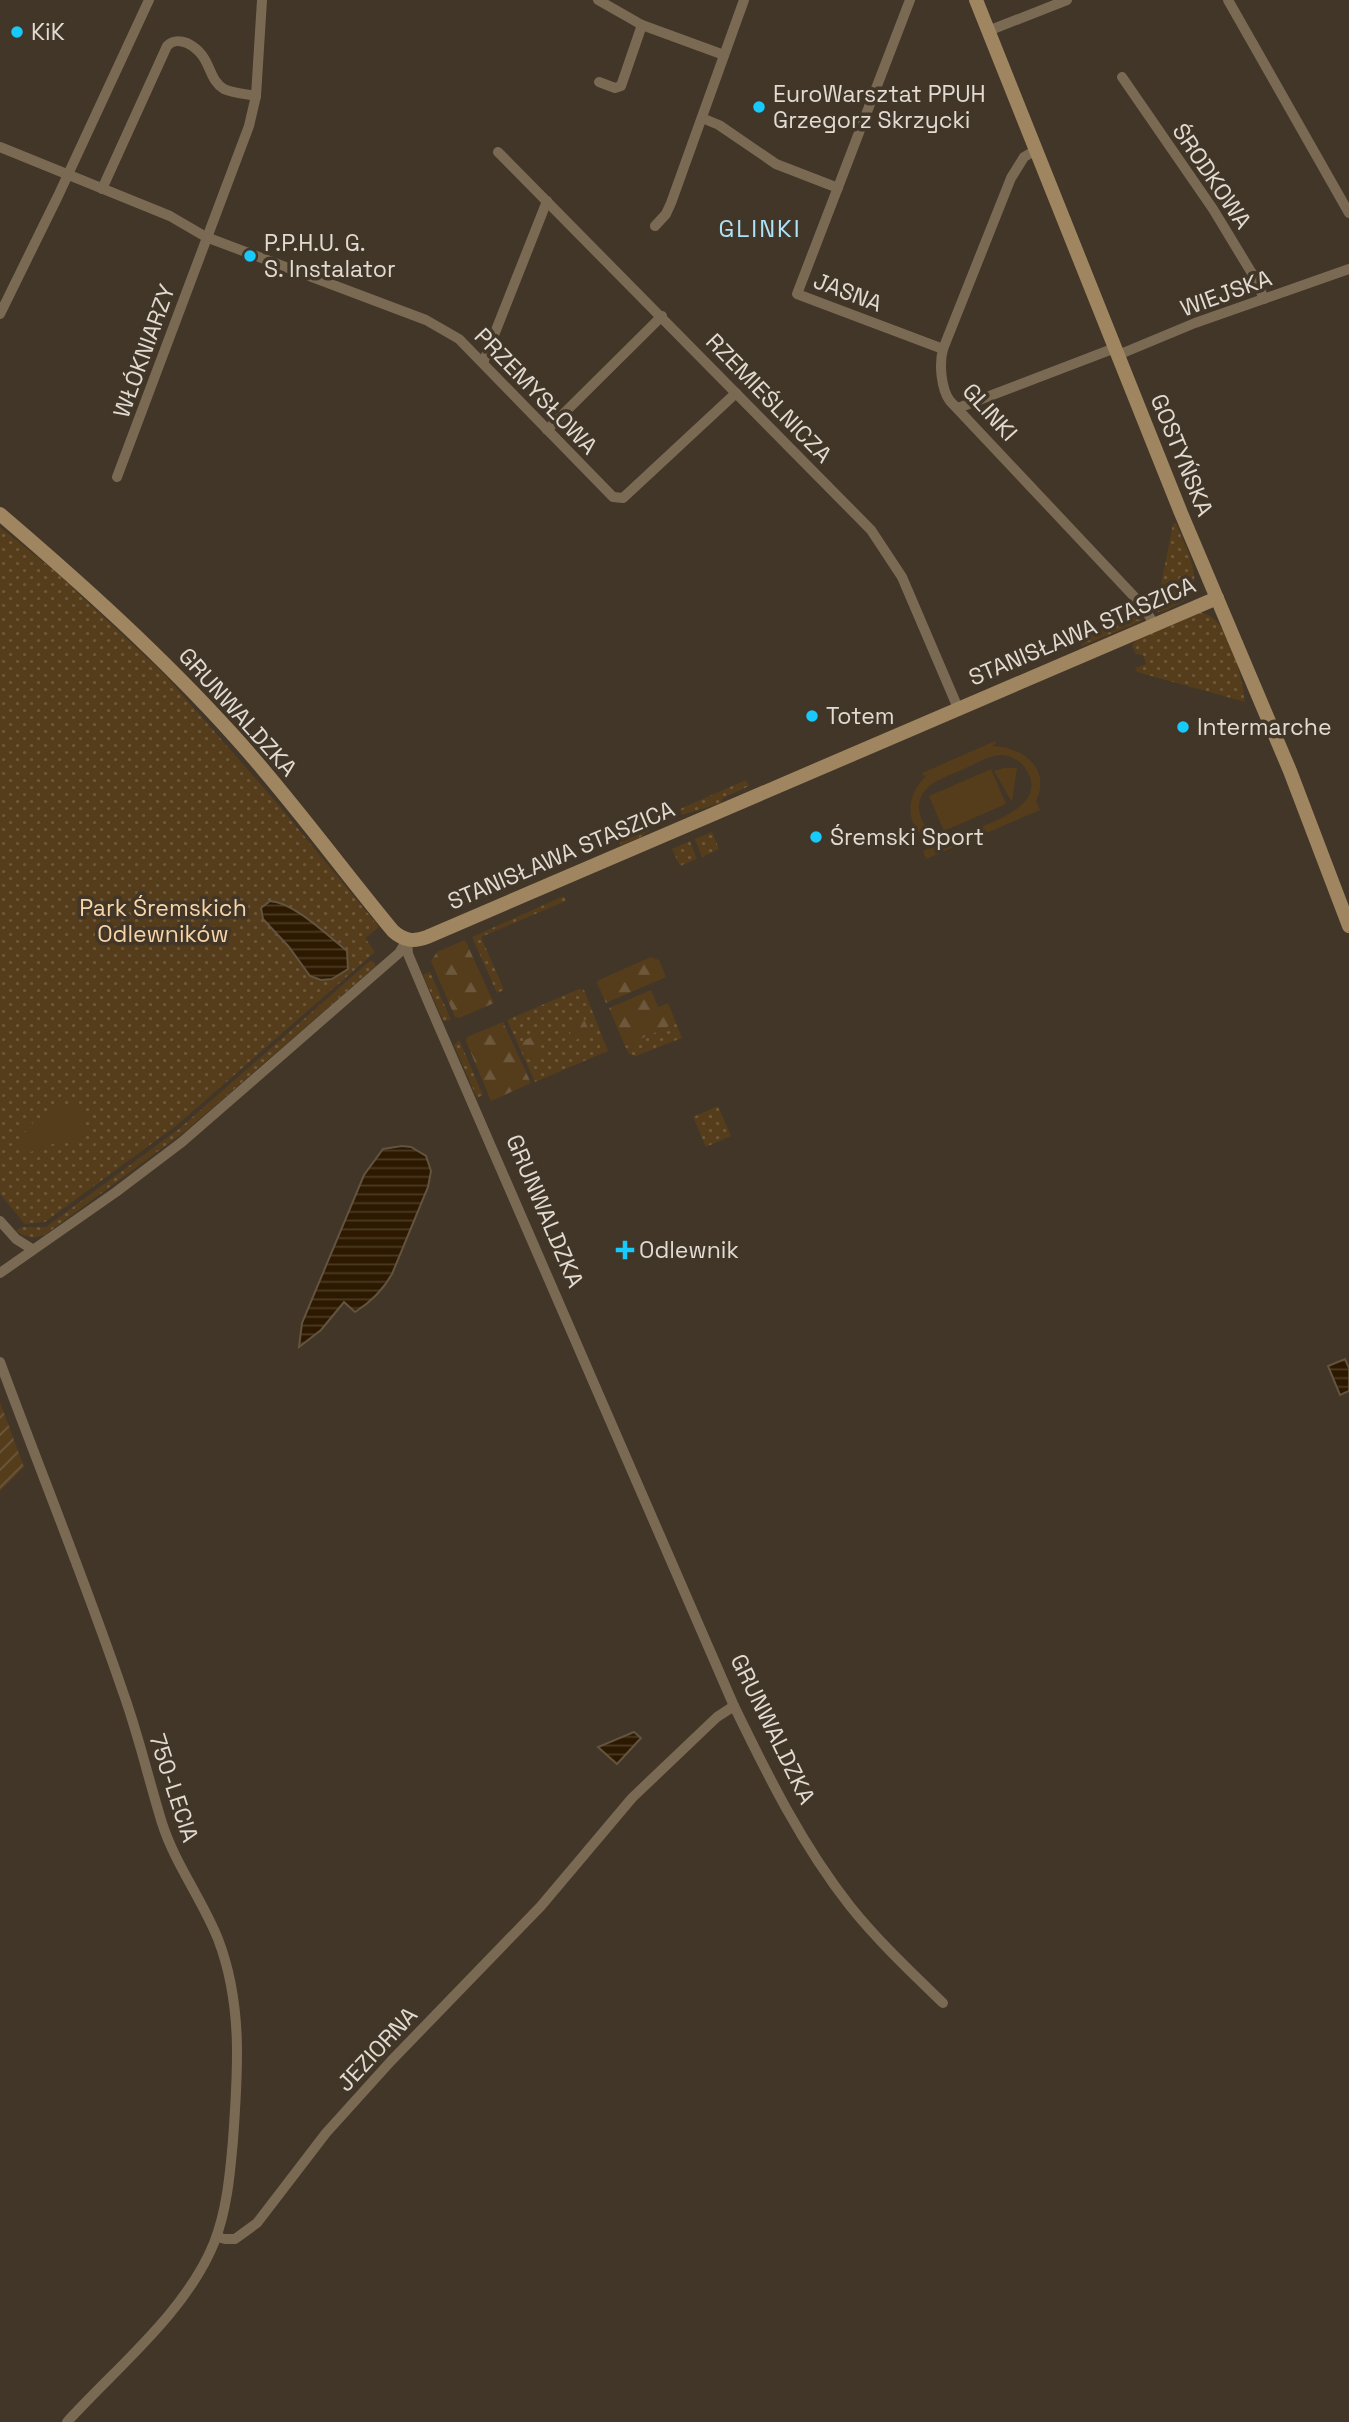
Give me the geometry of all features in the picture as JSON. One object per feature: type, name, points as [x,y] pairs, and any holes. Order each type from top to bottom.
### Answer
[{"type":"main road","name":"GOSTYŃSKA","points":[[976,0],[1116,351],[1290,771],[1349,926]]},
{"type":"main road","name":"GRUNWALDZKA","points":[[0,514],[104,605],[217,717],[256,761],[393,931],[407,940]]},
{"type":"main road","name":"STANISŁAWA STASZICA","points":[[407,940],[427,937],[1217,598]]},
{"type":"street","points":[[0,314],[149,0]]},
{"type":"street","name":"WŁÓKNIARZY","points":[[117,477],[249,127],[256,96],[262,0]]},
{"type":"street","points":[[598,0],[642,25],[724,55]]},
{"type":"street","points":[[655,226],[670,206],[744,0]]},
{"type":"street","name":"JASNA","points":[[910,0],[797,294],[943,349]]},
{"type":"street","points":[[988,31],[1067,0]]},
{"type":"street","points":[[1228,0],[1340,192],[1349,213]]},
{"type":"street","points":[[599,82],[615,88],[622,84],[642,25]]},
{"type":"street","points":[[102,189],[171,42],[181,41],[198,49],[205,57],[217,83],[225,90],[256,96]]},
{"type":"street","name":"ŚRODKOWA","points":[[1122,77],[1213,209],[1256,279],[1265,299]]},
{"type":"street","points":[[702,118],[719,125],[776,164],[838,188]]},
{"type":"street","name":"PRZEMYSŁOWA","points":[[0,147],[170,216],[206,237],[426,320],[459,339],[613,498],[623,498],[736,393]]},
{"type":"street","name":"GLINKI","points":[[1036,150],[1024,157],[1011,178],[943,349],[941,362],[945,393],[1143,606],[1154,624]]},
{"type":"street","name":"RZEMIEŚLNICZA","points":[[498,152],[871,530],[902,577],[958,708]]},
{"type":"street","points":[[483,363],[547,201]]},
{"type":"street","name":"WIEJSKA","points":[[958,408],[1349,269]]},
{"type":"street","points":[[547,430],[662,316]]},
{"type":"street","points":[[0,1273],[116,1192],[204,1125],[399,953],[407,940]]},
{"type":"street","name":"GRUNWALDZKA","points":[[407,940],[408,954],[430,1006],[734,1706],[775,1792],[838,1889],[867,1925],[943,2003]]},
{"type":"street","points":[[0,1221],[16,1239],[32,1250]]},
{"type":"street","name":"750-LECIA","points":[[0,1362],[122,1688],[164,1830],[217,1936],[229,1976],[237,2025],[237,2081],[228,2189],[217,2236]]},
{"type":"street","name":"JEZIORNA","points":[[217,2236],[235,2239],[257,2223],[343,2114],[541,1906],[638,1792],[717,1717],[734,1706]]},
{"type":"street","points":[[67,2422],[178,2303],[204,2264],[217,2236]]},
{"type":"green space","points":[[1176,523],[1193,567],[1193,589],[1187,598],[1177,605],[1157,612],[1148,605],[1159,595],[1173,524]]},
{"type":"green space","name":"Park Śremskich Odlewników","points":[[0,527],[58,574],[163,673],[277,803],[379,927],[365,938],[375,952],[177,1125],[45,1222],[25,1224],[0,1194]]},
{"type":"green space","points":[[1143,610],[1141,621],[1082,646],[1080,643],[1062,650],[1061,648]]},
{"type":"green space","points":[[1199,612],[1209,616],[1226,635],[1237,663],[1245,702],[1137,672],[1135,668],[1146,664],[1143,655],[1136,654],[1132,646],[1137,639]]},
{"type":"green space","points":[[995,741],[992,746],[1014,750],[1023,755],[1037,770],[1040,789],[1036,801],[1040,810],[926,859],[923,851],[937,844],[918,832],[911,813],[914,793],[927,775],[923,776],[922,773]],"holes":[[[1003,755],[1021,763],[1026,769],[1031,781],[1031,791],[1027,799],[1000,819],[966,834],[948,838],[933,834],[923,822],[919,809],[920,800],[928,787],[985,759]]]},
{"type":"green space","points":[[1017,768],[1012,802],[994,771]]},
{"type":"green space","points":[[991,769],[1006,804],[944,831],[929,796]]},
{"type":"green space","points":[[746,780],[749,786],[723,798],[721,803],[682,815],[680,809]]},
{"type":"green space","points":[[652,822],[654,826],[639,838],[621,845],[617,837]]},
{"type":"green space","points":[[712,832],[719,849],[702,857],[695,839]]},
{"type":"green space","points":[[690,841],[697,859],[680,866],[672,849]]},
{"type":"green space","points":[[564,896],[566,901],[481,937],[504,990],[497,993],[472,937]]},
{"type":"green space","points":[[465,940],[494,1003],[459,1018],[455,1017],[431,961],[437,952]]},
{"type":"green space","points":[[651,957],[659,960],[666,977],[606,1003],[597,983],[599,980]]},
{"type":"green space","points":[[371,960],[376,966],[188,1129],[46,1234],[31,1237],[16,1231],[22,1227],[46,1227],[180,1128]]},
{"type":"green space","points":[[430,972],[451,1020],[444,1021],[442,1018],[423,975]]},
{"type":"green space","points":[[579,989],[584,990],[608,1051],[535,1082],[507,1020]]},
{"type":"green space","points":[[651,990],[658,1007],[668,1003],[676,1023],[625,1046],[609,1008]]},
{"type":"green space","points":[[583,1017],[590,1033],[574,1041],[566,1024]]},
{"type":"green space","points":[[503,1022],[531,1083],[491,1101],[466,1041],[467,1037]]},
{"type":"green space","points":[[676,1023],[682,1038],[636,1056],[629,1054],[625,1046]]},
{"type":"green space","points":[[536,1035],[544,1054],[529,1060],[521,1042]]},
{"type":"green space","points":[[459,1040],[483,1095],[477,1098],[454,1045]]},
{"type":"green space","points":[[72,1104],[84,1119],[86,1128],[83,1137],[28,1153],[22,1151],[20,1145],[27,1135],[27,1130],[24,1132],[18,1127],[27,1118],[33,1126],[62,1106]]},
{"type":"green space","points":[[718,1106],[731,1136],[706,1147],[693,1117]]},
{"type":"green space","points":[[0,1402],[24,1467],[0,1491]]},
{"type":"shaded area","points":[[270,901],[300,913],[347,951],[348,969],[332,979],[321,980],[310,976],[289,947],[263,919],[261,908]]},
{"type":"shaded area","points":[[411,1147],[426,1156],[431,1171],[428,1187],[392,1274],[381,1290],[355,1312],[344,1302],[321,1330],[299,1347],[302,1323],[364,1175],[383,1149]]},
{"type":"shaded area","points":[[1345,1359],[1349,1368],[1349,1391],[1340,1395],[1328,1366]]},
{"type":"shaded area","points":[[634,1732],[641,1738],[617,1764],[598,1747]]},
{"type":"place","name":"KiK","points":[[17,32]]},
{"type":"place","name":"EuroWarsztat PPUH Grzegorz Skrzycki","points":[[759,107]]},
{"type":"place","name":"P.P.H.U. G. S. Instalator","points":[[250,256]]},
{"type":"place","name":"Totem","points":[[812,716]]},
{"type":"place","name":"Intermarche","points":[[1183,727]]},
{"type":"place","name":"Śremski Sport","points":[[816,837]]},
{"type":"place","name":"Odlewnik","points":[[625,1250]]},
{"type":"district","name":"GLINKI","points":[[760,228]]}]
